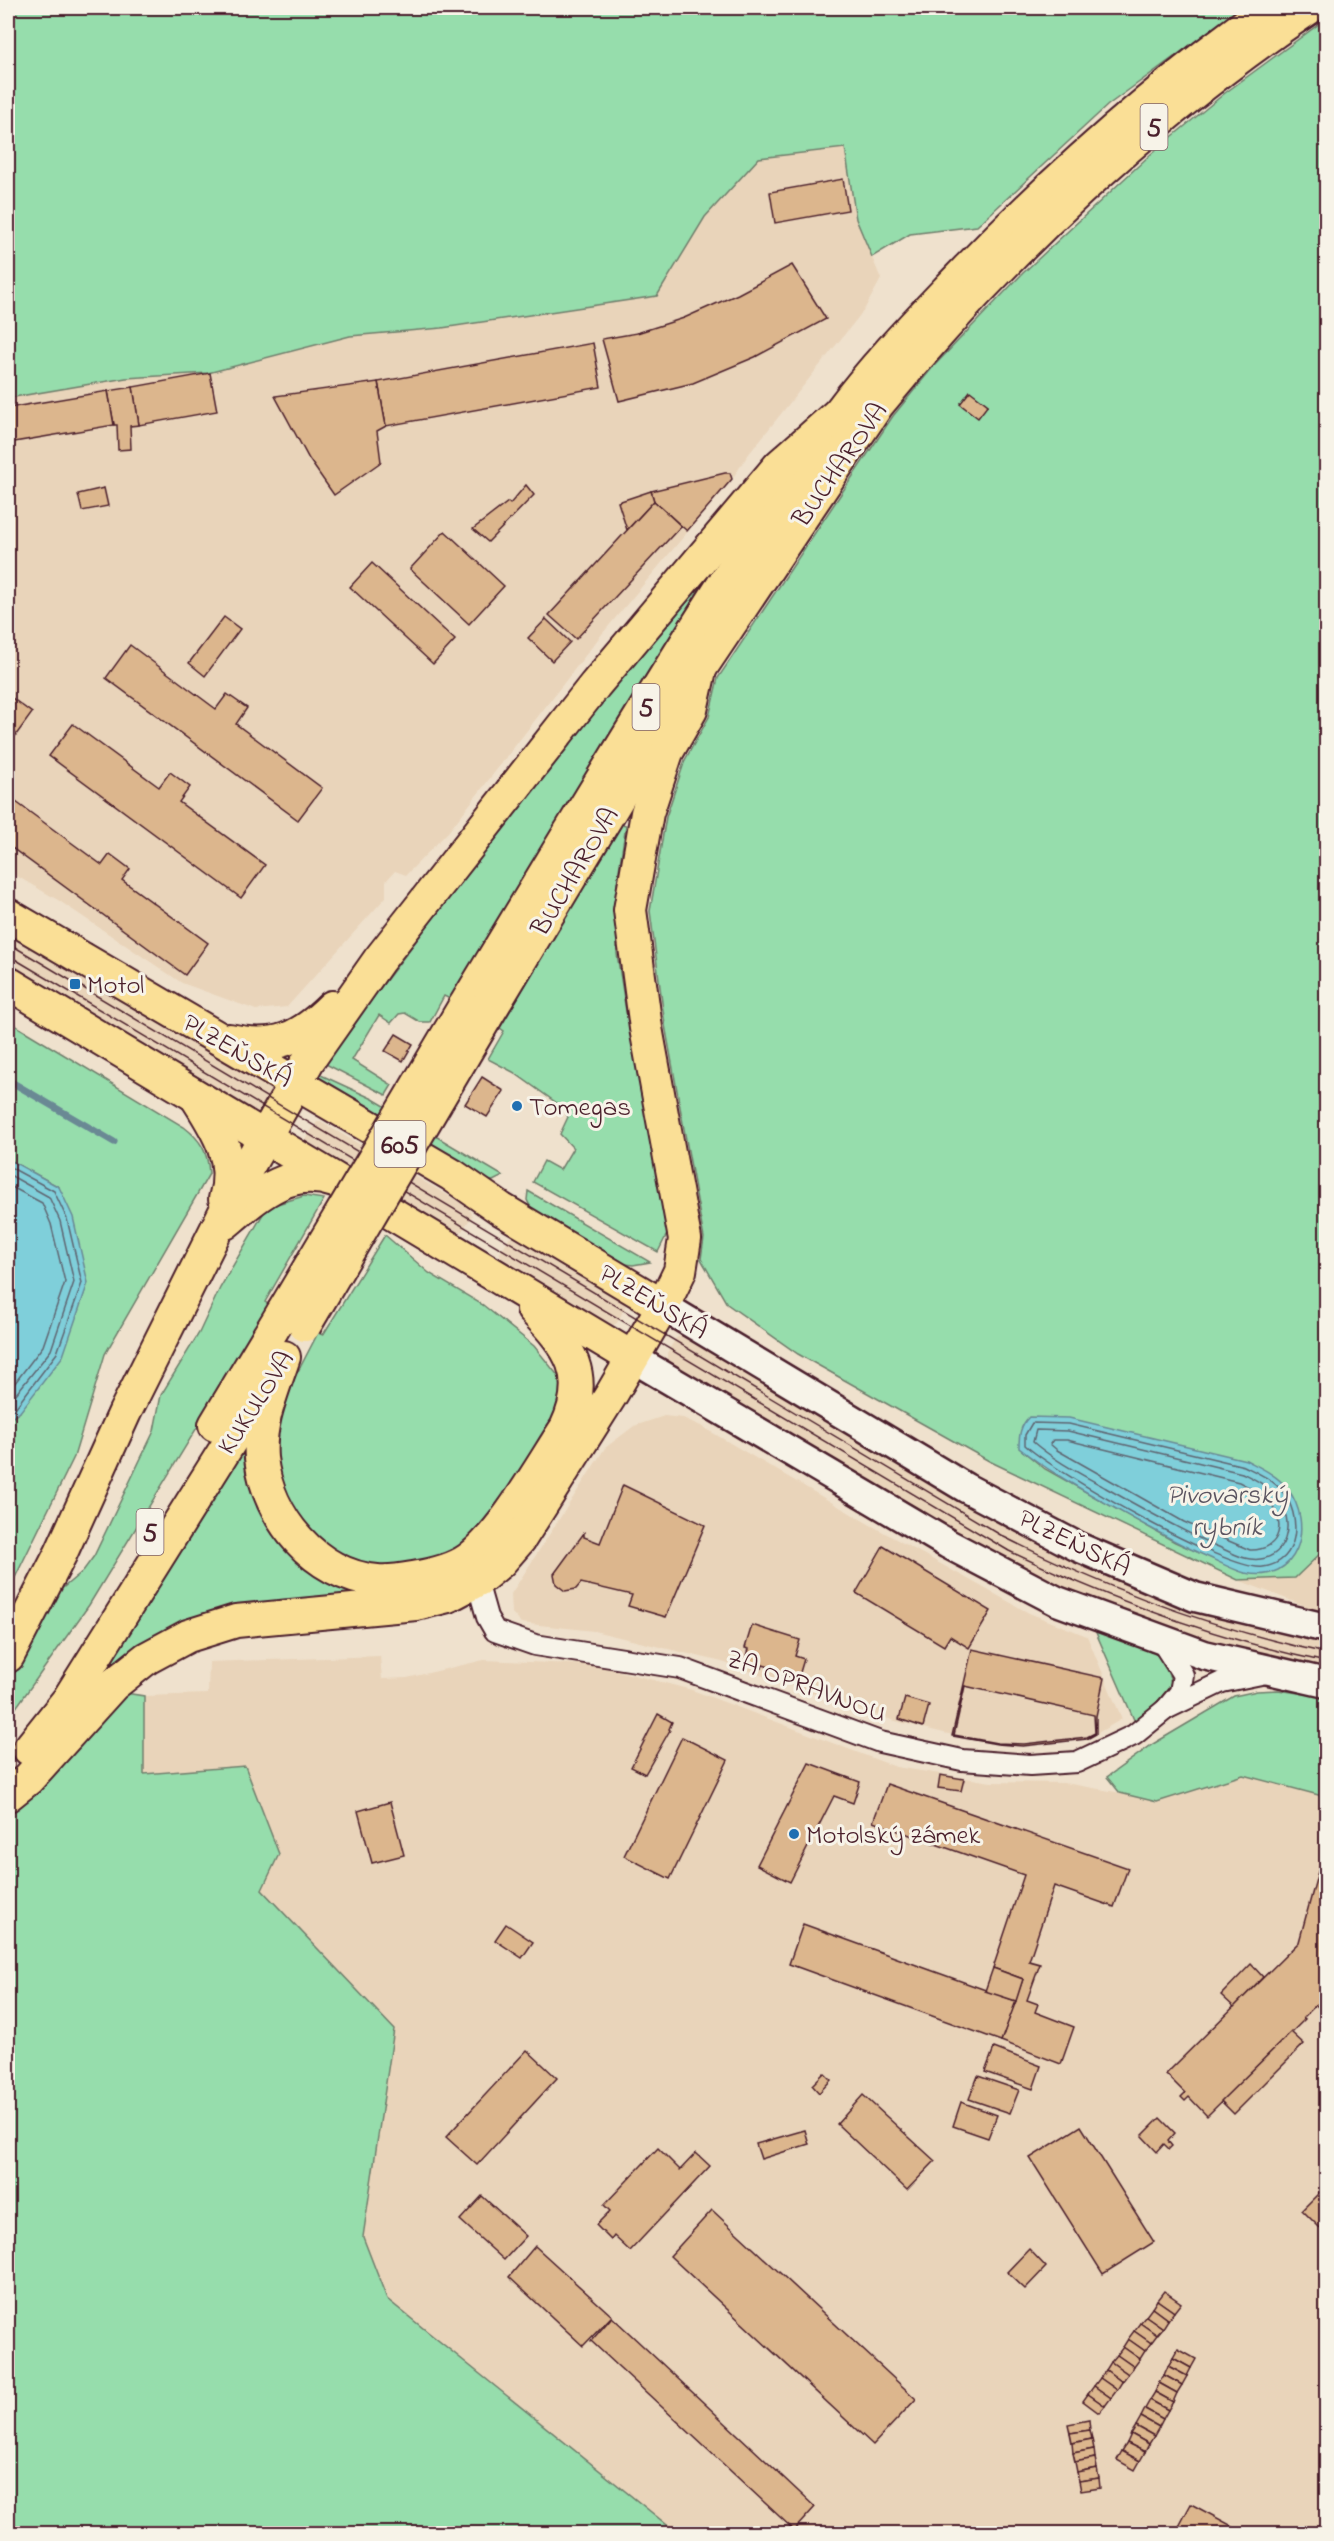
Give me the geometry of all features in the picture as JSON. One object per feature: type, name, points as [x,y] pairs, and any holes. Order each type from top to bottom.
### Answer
[{"type":"main road","name":"BUCHAROVA","points":[[475,1013],[664,676],[744,552],[839,412],[873,371],[946,309],[1100,141],[1230,35],[1269,8]]},
{"type":"main road","name":"BUCHAROVA","points":[[1001,251],[1082,191],[1213,78],[1309,8]]},
{"type":"main road","name":"BUCHAROVA","points":[[475,1013],[659,730],[878,404],[919,355],[946,309]]},
{"type":"main road","points":[[8,1656],[215,1231],[308,1061],[379,960],[595,686],[779,466],[839,412]]},
{"type":"main road","points":[[284,1358],[260,1435],[269,1491],[276,1509],[291,1533],[310,1552],[348,1573],[377,1581],[430,1576],[500,1562],[520,1539],[611,1395],[663,1306],[680,1271],[685,1239],[646,1028],[630,910],[647,813],[667,752],[691,710],[700,670]]},
{"type":"main road","name":"PLZEŇSKÁ","points":[[8,915],[452,1175],[501,1209],[966,1488],[1078,1547],[1195,1597],[1326,1628]]},
{"type":"main road","points":[[217,1038],[256,1045],[293,1038],[324,1016],[379,960]]},
{"type":"main road","name":"PLZEŇSKÁ","points":[[8,983],[948,1544],[1058,1601],[1160,1639],[1204,1655],[1326,1683]]},
{"type":"main road","name":"KUKULOVA","points":[[8,1744],[78,1651],[294,1319],[475,1013]]},
{"type":"main road","points":[[195,1094],[224,1146],[230,1169],[230,1184],[215,1231]]},
{"type":"main road","points":[[215,1231],[265,1190],[281,1182],[316,1177],[349,1186]]},
{"type":"main road","points":[[8,1796],[28,1779],[112,1685],[147,1658],[188,1636],[236,1621],[416,1604],[448,1596],[474,1569],[560,1437],[573,1413],[577,1396],[578,1376],[566,1348],[546,1322],[508,1282]]},
{"type":"main road","name":"KUKULOVA","points":[[8,1774],[68,1700],[241,1421],[284,1358],[294,1319]]},
{"type":"street","name":"ZA OPRAVNOU","points":[[474,1569],[486,1617],[495,1631],[535,1645],[680,1668],[880,1742],[962,1760],[1030,1765],[1077,1762],[1134,1735],[1166,1709]]},
{"type":"street","points":[[1160,1639],[1183,1675],[1180,1692],[1166,1709]]},
{"type":"street","points":[[1166,1709],[1222,1682],[1274,1672]]},
{"type":"shaded area","points":[[845,147],[856,219],[881,279],[864,310],[748,455],[732,479],[602,634],[449,831],[406,875],[395,871],[386,881],[386,897],[287,1007],[256,1010],[182,983],[58,900],[8,871],[8,506],[16,491],[8,485],[8,398],[126,378],[208,373],[350,336],[442,328],[657,296],[705,217],[759,158]]},
{"type":"shaded area","points":[[8,926],[277,1089],[260,1119],[8,967]]},
{"type":"shaded area","points":[[317,1122],[321,1122],[468,1207],[472,1216],[462,1231],[451,1232],[307,1146],[305,1140]]},
{"type":"shaded area","points":[[521,1237],[622,1298],[626,1303],[617,1323],[611,1326],[605,1324],[508,1266],[501,1259],[500,1253],[509,1238]]},
{"type":"shaded area","points":[[682,1335],[689,1337],[1007,1527],[1069,1557],[1187,1606],[1244,1624],[1326,1645],[1326,1668],[1219,1646],[1086,1597],[1027,1570],[911,1508],[672,1365],[667,1359],[667,1353],[676,1338]]},
{"type":"shaded area","points":[[664,1416],[683,1418],[701,1426],[867,1523],[1029,1613],[1087,1636],[1122,1719],[1087,1739],[1023,1746],[977,1741],[895,1721],[722,1662],[594,1631],[521,1623],[512,1613],[511,1594],[605,1448],[634,1426]]},
{"type":"shaded area","points":[[1326,1548],[1326,1614],[1238,1580],[1295,1578]]},
{"type":"shaded area","points":[[380,1656],[382,1679],[407,1678],[484,1660],[595,1665],[692,1690],[896,1767],[991,1782],[1065,1783],[1155,1799],[1243,1775],[1326,1797],[1326,2533],[677,2533],[388,2300],[363,2237],[394,2029],[261,1890],[144,1774],[144,1696],[208,1694],[209,1662]]},
{"type":"green space","points":[[8,8],[1241,8],[1108,105],[977,226],[910,234],[872,257],[856,219],[845,148],[759,158],[705,217],[657,296],[442,328],[350,336],[208,373],[126,378],[8,398]]},
{"type":"green space","points":[[1326,19],[1326,1548],[1295,1578],[1238,1580],[989,1461],[798,1354],[727,1304],[701,1259],[704,1238],[665,1025],[650,911],[666,817],[685,760],[709,717],[718,678],[893,416],[933,367],[1023,273],[1151,154],[1225,93]],"holes":[[[1019,1448],[1286,1564],[1266,1573],[1245,1573],[1175,1542],[1045,1469]]]},
{"type":"green space","points":[[728,550],[452,1000],[444,996],[430,1022],[420,1022],[405,1013],[399,1014],[391,1023],[379,1015],[352,1060],[392,1085],[386,1095],[318,1060],[356,1020],[608,688]]},
{"type":"green space","points":[[621,824],[626,825],[617,883],[617,954],[668,1232],[658,1252],[533,1182],[544,1161],[560,1170],[573,1148],[560,1134],[568,1117],[565,1109],[513,1072],[488,1059],[504,1031],[500,1028]]},
{"type":"green space","points":[[8,1021],[184,1127],[202,1147],[207,1159],[209,1174],[105,1354],[74,1457],[8,1592],[8,1420],[20,1412],[59,1187],[8,1159]]},
{"type":"green space","points":[[310,1070],[373,1099],[503,1176],[493,1181],[486,1180],[311,1075]]},
{"type":"green space","points":[[528,1191],[650,1262],[633,1265],[618,1263],[532,1210],[527,1200]]},
{"type":"green space","points":[[304,1196],[324,1199],[265,1302],[271,1306],[89,1605],[8,1719],[8,1686],[52,1597],[83,1571],[94,1556],[154,1431],[161,1395],[199,1333],[220,1288],[267,1207]]},
{"type":"green space","points":[[385,1235],[429,1273],[483,1305],[534,1346],[559,1377],[568,1375],[566,1403],[545,1442],[468,1543],[437,1560],[375,1568],[340,1556],[304,1528],[280,1487],[273,1426],[318,1333],[323,1335]]},
{"type":"green space","points":[[245,1429],[257,1499],[272,1534],[284,1548],[312,1571],[363,1595],[242,1608],[92,1683]]},
{"type":"green space","points":[[1094,1628],[1148,1648],[1164,1661],[1171,1682],[1165,1700],[1135,1722]]},
{"type":"green space","points":[[1278,1690],[1326,1697],[1326,1797],[1243,1775],[1157,1802],[1120,1793],[1107,1777],[1153,1744],[1234,1696],[1257,1691]]},
{"type":"green space","points":[[119,1692],[144,1696],[144,1774],[245,1766],[279,1854],[262,1890],[394,2029],[363,2237],[387,2299],[677,2533],[8,2533],[8,1814],[36,1788]]},
{"type":"water","points":[[8,1159],[59,1187],[73,1217],[88,1283],[63,1356],[20,1412],[8,1420]]},
{"type":"water","name":"Pivovarský rybník","points":[[1029,1417],[1069,1418],[1246,1460],[1278,1479],[1296,1503],[1300,1519],[1297,1549],[1289,1561],[1278,1570],[1263,1574],[1240,1572],[1183,1545],[1075,1486],[1019,1448],[1021,1431]]},
{"type":"building","points":[[843,179],[848,210],[775,223],[770,192]]},
{"type":"building","points":[[792,265],[826,319],[755,357],[693,383],[619,401],[602,339],[637,333],[684,318],[738,294]]},
{"type":"building","points":[[593,343],[601,387],[386,426],[378,382]]},
{"type":"building","points":[[210,373],[217,411],[139,425],[133,387]]},
{"type":"building","points":[[378,382],[386,426],[377,431],[381,462],[334,495],[309,459],[275,396]]},
{"type":"building","points":[[133,387],[139,425],[130,426],[131,449],[118,450],[117,425],[114,425],[108,391]]},
{"type":"building","points":[[108,391],[114,425],[8,443],[8,408]]},
{"type":"building","points":[[970,391],[988,405],[978,418],[960,404]]},
{"type":"building","points":[[730,473],[732,479],[687,531],[654,501],[651,491]]},
{"type":"building","points":[[526,485],[534,495],[488,542],[473,529],[508,502],[510,504]]},
{"type":"building","points":[[104,488],[108,506],[82,511],[78,494]]},
{"type":"building","points":[[651,491],[654,501],[627,530],[618,502]]},
{"type":"building","points":[[654,501],[681,526],[576,639],[549,615]]},
{"type":"building","points":[[445,531],[504,586],[469,624],[410,569]]},
{"type":"building","points":[[372,563],[455,640],[433,664],[350,587]]},
{"type":"building","points":[[224,617],[240,629],[205,676],[189,663]]},
{"type":"building","points":[[546,619],[570,642],[552,661],[528,638]]},
{"type":"building","points":[[130,645],[216,709],[227,694],[247,708],[236,724],[322,788],[298,820],[106,678]]},
{"type":"building","points":[[8,695],[32,713],[8,746]]},
{"type":"building","points":[[73,724],[159,787],[170,772],[190,787],[179,802],[265,865],[241,898],[49,756]]},
{"type":"building","points":[[16,802],[102,865],[110,854],[130,869],[122,880],[208,943],[185,975],[8,845],[8,814]]},
{"type":"building","points":[[396,1034],[413,1044],[403,1061],[385,1051]]},
{"type":"building","points":[[482,1077],[504,1091],[487,1117],[465,1104]]},
{"type":"building","points":[[623,1485],[705,1525],[666,1617],[628,1606],[632,1595],[581,1583],[576,1589],[565,1591],[556,1584],[554,1574],[584,1533],[584,1537],[600,1543]]},
{"type":"building","points":[[883,1546],[991,1611],[969,1648],[950,1636],[944,1646],[856,1593]]},
{"type":"building","points":[[752,1625],[800,1640],[795,1656],[804,1659],[798,1679],[778,1673],[779,1670],[763,1665],[762,1668],[745,1663],[749,1649],[745,1648]]},
{"type":"building","points":[[972,1649],[1104,1678],[1096,1716],[1096,1734],[1087,1739],[1023,1746],[997,1744],[952,1736]],"holes":[[[965,1686],[1094,1715],[1095,1733],[1087,1737],[1024,1744],[997,1743],[954,1735]]]},
{"type":"building","points":[[905,1698],[929,1705],[923,1727],[899,1719]]},
{"type":"building","points":[[658,1714],[672,1722],[670,1730],[645,1774],[631,1767]]},
{"type":"building","points":[[682,1737],[728,1760],[670,1879],[624,1856]]},
{"type":"building","name":"Motolský zámek","points":[[809,1763],[860,1782],[853,1803],[834,1796],[790,1882],[757,1865]]},
{"type":"building","points":[[940,1775],[964,1779],[961,1791],[938,1788]]},
{"type":"building","points":[[887,1784],[1128,1868],[1114,1907],[1054,1886],[1029,1961],[1040,1964],[1027,2000],[1038,2004],[1035,2012],[1074,2027],[1061,2064],[1001,2041],[1023,1979],[993,1968],[1024,1875],[873,1822]]},
{"type":"building","points":[[390,1802],[404,1855],[372,1863],[358,1811]]},
{"type":"building","points":[[1326,1842],[1326,2015],[1316,2005],[1303,2018],[1305,2019],[1207,2116],[1189,2097],[1185,2101],[1181,2097],[1185,2093],[1166,2074],[1299,1942]]},
{"type":"building","points":[[506,1924],[533,1942],[522,1958],[495,1940]]},
{"type":"building","points":[[803,1924],[1016,2001],[1001,2041],[789,1964]]},
{"type":"building","points":[[1251,1964],[1263,1977],[1234,2007],[1221,1995]]},
{"type":"building","points":[[993,1968],[1023,1979],[1016,2001],[985,1991]]},
{"type":"building","points":[[1291,2032],[1304,2044],[1234,2114],[1221,2101]]},
{"type":"building","points":[[994,2048],[1041,2066],[1033,2089],[985,2072]]},
{"type":"building","points":[[527,2050],[557,2078],[477,2165],[446,2137]]},
{"type":"building","points":[[824,2073],[831,2080],[819,2093],[812,2085]]},
{"type":"building","points":[[978,2076],[1019,2090],[1010,2113],[969,2099]]},
{"type":"building","points":[[863,2095],[935,2161],[907,2190],[837,2124]]},
{"type":"building","points":[[961,2102],[997,2115],[988,2138],[953,2126]]},
{"type":"building","points":[[1160,2118],[1175,2133],[1168,2141],[1172,2146],[1169,2149],[1164,2144],[1157,2152],[1142,2136]]},
{"type":"building","points":[[1081,2126],[1154,2242],[1103,2274],[1030,2158]]},
{"type":"building","points":[[805,2130],[809,2144],[761,2159],[756,2144]]},
{"type":"building","points":[[658,2148],[680,2170],[696,2153],[710,2166],[630,2251],[614,2236],[611,2240],[596,2225],[610,2211],[604,2205]]},
{"type":"building","points":[[1326,2186],[1326,2234],[1302,2210]]},
{"type":"building","points":[[482,2196],[526,2236],[504,2260],[460,2220]]},
{"type":"building","points":[[712,2210],[916,2399],[873,2445],[670,2256]]},
{"type":"building","points":[[535,2246],[612,2316],[583,2346],[509,2277]]},
{"type":"building","points":[[1029,2249],[1046,2267],[1025,2289],[1007,2272]]},
{"type":"building","points":[[1164,2291],[1181,2303],[1174,2312],[1157,2300]]},
{"type":"building","points":[[1157,2300],[1174,2312],[1168,2320],[1152,2308]]},
{"type":"building","points":[[1152,2308],[1168,2320],[1163,2328],[1146,2316]]},
{"type":"building","points":[[1146,2316],[1163,2328],[1157,2335],[1140,2323]]},
{"type":"building","points":[[612,2317],[815,2507],[794,2530],[591,2341]]},
{"type":"building","points":[[1140,2323],[1157,2335],[1151,2343],[1134,2331]]},
{"type":"building","points":[[1134,2331],[1151,2343],[1145,2351],[1128,2339]]},
{"type":"building","points":[[1128,2339],[1145,2351],[1140,2359],[1123,2347]]},
{"type":"building","points":[[1123,2347],[1140,2359],[1134,2367],[1117,2355]]},
{"type":"building","points":[[1178,2349],[1196,2359],[1191,2368],[1173,2358]]},
{"type":"building","points":[[1117,2355],[1134,2367],[1128,2374],[1111,2362]]},
{"type":"building","points":[[1173,2358],[1191,2368],[1187,2376],[1168,2366]]},
{"type":"building","points":[[1111,2362],[1128,2374],[1122,2382],[1106,2370]]},
{"type":"building","points":[[1168,2366],[1187,2376],[1182,2385],[1164,2375]]},
{"type":"building","points":[[1106,2370],[1122,2382],[1117,2390],[1100,2378]]},
{"type":"building","points":[[1164,2375],[1182,2385],[1177,2393],[1159,2383]]},
{"type":"building","points":[[1100,2378],[1117,2390],[1111,2398],[1094,2386]]},
{"type":"building","points":[[1159,2383],[1177,2393],[1173,2402],[1155,2392]]},
{"type":"building","points":[[1094,2386],[1111,2398],[1105,2406],[1088,2394]]},
{"type":"building","points":[[1155,2392],[1173,2402],[1168,2410],[1150,2400]]},
{"type":"building","points":[[1088,2394],[1105,2406],[1099,2413],[1083,2401]]},
{"type":"building","points":[[1150,2400],[1168,2410],[1163,2419],[1145,2409]]},
{"type":"building","points":[[1145,2409],[1163,2419],[1159,2427],[1141,2417]]},
{"type":"building","points":[[1141,2417],[1159,2427],[1154,2436],[1136,2426]]},
{"type":"building","points":[[1089,2420],[1090,2430],[1070,2433],[1068,2424]]},
{"type":"building","points":[[1136,2426],[1154,2436],[1149,2444],[1131,2434]]},
{"type":"building","points":[[1090,2430],[1092,2439],[1072,2443],[1070,2433]]},
{"type":"building","points":[[1131,2434],[1149,2444],[1145,2452],[1127,2443]]},
{"type":"building","points":[[1092,2439],[1094,2449],[1073,2453],[1072,2443]]},
{"type":"building","points":[[1127,2443],[1145,2452],[1140,2461],[1122,2451]]},
{"type":"building","points":[[1094,2449],[1095,2458],[1075,2462],[1073,2453]]},
{"type":"building","points":[[1122,2451],[1140,2461],[1135,2470],[1117,2460]]},
{"type":"building","points":[[1095,2458],[1097,2468],[1077,2472],[1075,2462]]},
{"type":"building","points":[[1097,2468],[1099,2478],[1079,2481],[1077,2472]]},
{"type":"building","points":[[1099,2478],[1100,2488],[1081,2491],[1079,2481]]},
{"type":"building","points":[[1191,2504],[1234,2527],[1230,2534],[1175,2534]]},
{"type":"waterway","points":[[8,1080],[114,1142]]},
{"type":"tram line","points":[[8,943],[1004,1537],[1082,1574],[1161,1606],[1242,1632],[1326,1653]]},
{"type":"tram line","points":[[8,955],[1009,1551],[1086,1586],[1164,1616],[1244,1642],[1326,1662]]},
{"type":"place","name":"Motol","points":[[75,984]]},
{"type":"place","name":"Tomegas","points":[[517,1106]]},
{"type":"place","name":"Motolský zámek","points":[[794,1834]]}]
